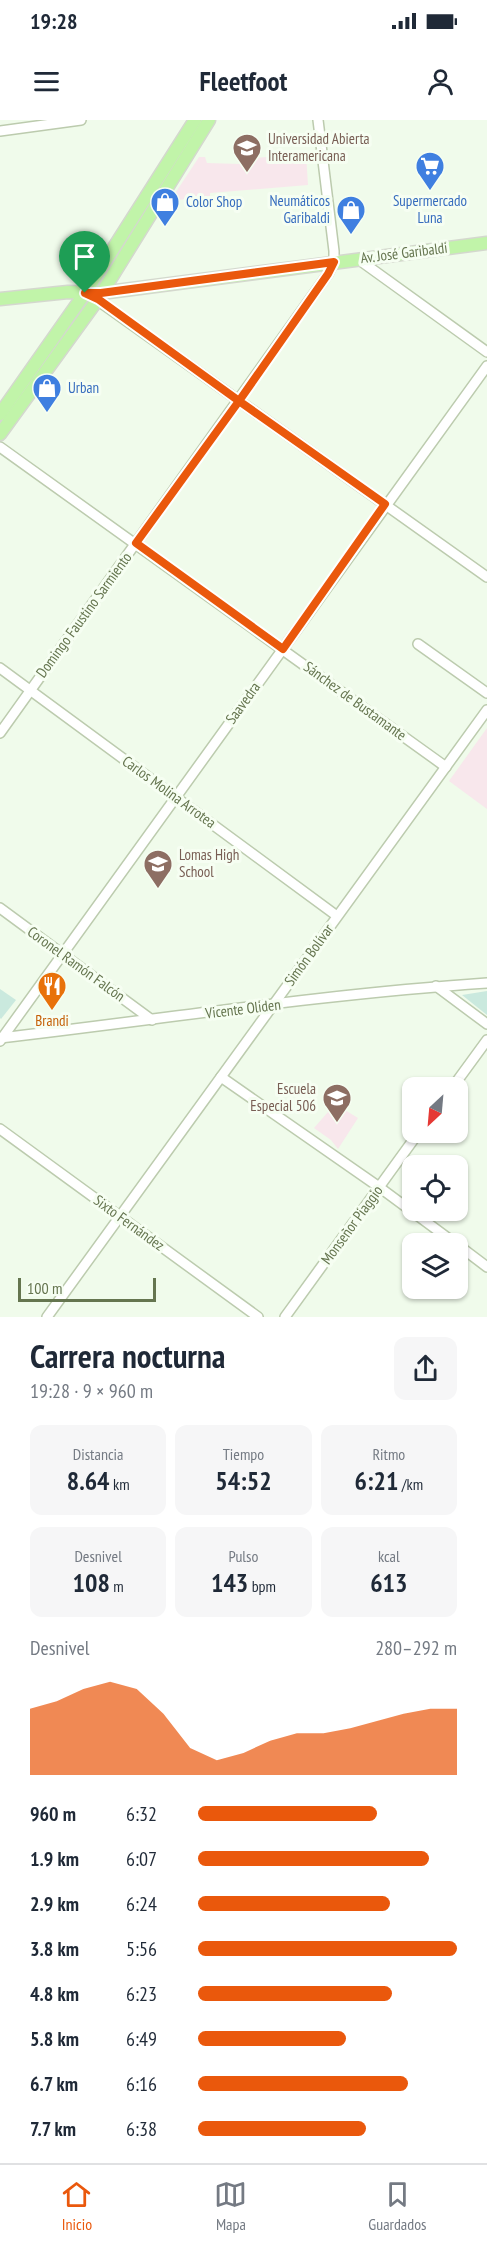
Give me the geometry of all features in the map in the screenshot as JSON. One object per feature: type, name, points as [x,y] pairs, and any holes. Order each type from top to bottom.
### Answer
[{"type":"main road","points":[[0,414],[85,293],[195,120]]},
{"type":"main road","points":[[0,434],[100,296],[209,120]]},
{"type":"main road","name":"Av. José Garibaldi","points":[[0,299],[68,292],[100,296],[334,262],[487,243]]},
{"type":"street","points":[[0,131],[81,120]]},
{"type":"street","points":[[318,120],[334,262]]},
{"type":"street","points":[[358,259],[487,352]]},
{"type":"street","name":"Domingo Faustino Sarmiento","points":[[0,733],[239,401],[328,274],[334,262]]},
{"type":"street","points":[[100,296],[239,401],[487,576]]},
{"type":"street","name":"Saavedra","points":[[1,1039],[385,504],[487,366]]},
{"type":"street","name":"Sánchez de Bustamante","points":[[0,447],[446,767]]},
{"type":"street","points":[[418,644],[487,693]]},
{"type":"street","name":"Carlos Molina Arrotea","points":[[0,669],[337,916]]},
{"type":"street","name":"Simón Bolívar","points":[[46,1317],[487,710]]},
{"type":"street","name":"Coronel Ramón Falcón","points":[[0,908],[152,1020]]},
{"type":"street","name":"Vicente Oliden","points":[[1,1039],[436,986],[487,983]]},
{"type":"street","points":[[436,986],[487,1024]]},
{"type":"street","points":[[460,1077],[487,1040]]},
{"type":"street","points":[[221,1077],[442,1233]]},
{"type":"street","name":"Sixto Fernández","points":[[0,1129],[258,1317]]},
{"type":"street","name":"Monseñor Piaggio","points":[[285,1317],[411,1143]]},
{"type":"street","points":[[468,1252],[487,1267]]},
{"type":"shaded area","name":"Universidad Abierta Interamericana","points":[[306,154],[308,185],[210,193],[210,196],[170,201],[199,157],[205,157],[207,163],[240,164],[239,159]]},
{"type":"shaded area","points":[[487,728],[487,809],[449,781]]},
{"type":"shaded area","points":[[0,989],[16,1000],[1,1019],[0,1018]]},
{"type":"shaded area","points":[[487,991],[487,1015],[462,995]]},
{"type":"shaded area","name":"Escuela Especial 506","points":[[335,1104],[358,1118],[338,1149],[331,1140],[314,1128]]},
{"type":"place","name":"Universidad Abierta Interamericana","points":[[247,174]]},
{"type":"place","name":"Supermercado Luna","points":[[430,192]]},
{"type":"place","name":"Color Shop","points":[[165,228]]},
{"type":"place","name":"Neumáticos Garibaldi","points":[[351,236]]},
{"type":"place","name":"Urban","points":[[47,414]]},
{"type":"place","name":"Lomas High School","points":[[158,890]]},
{"type":"place","name":"Brandi","points":[[52,1012]]},
{"type":"place","name":"Escuela Especial 506","points":[[337,1124]]},
{"type":"route","points":[[85,293],[98,299],[239,401],[136,543],[283,649],[385,504],[239,401],[328,274],[334,262],[101,293],[85,293]]}]
